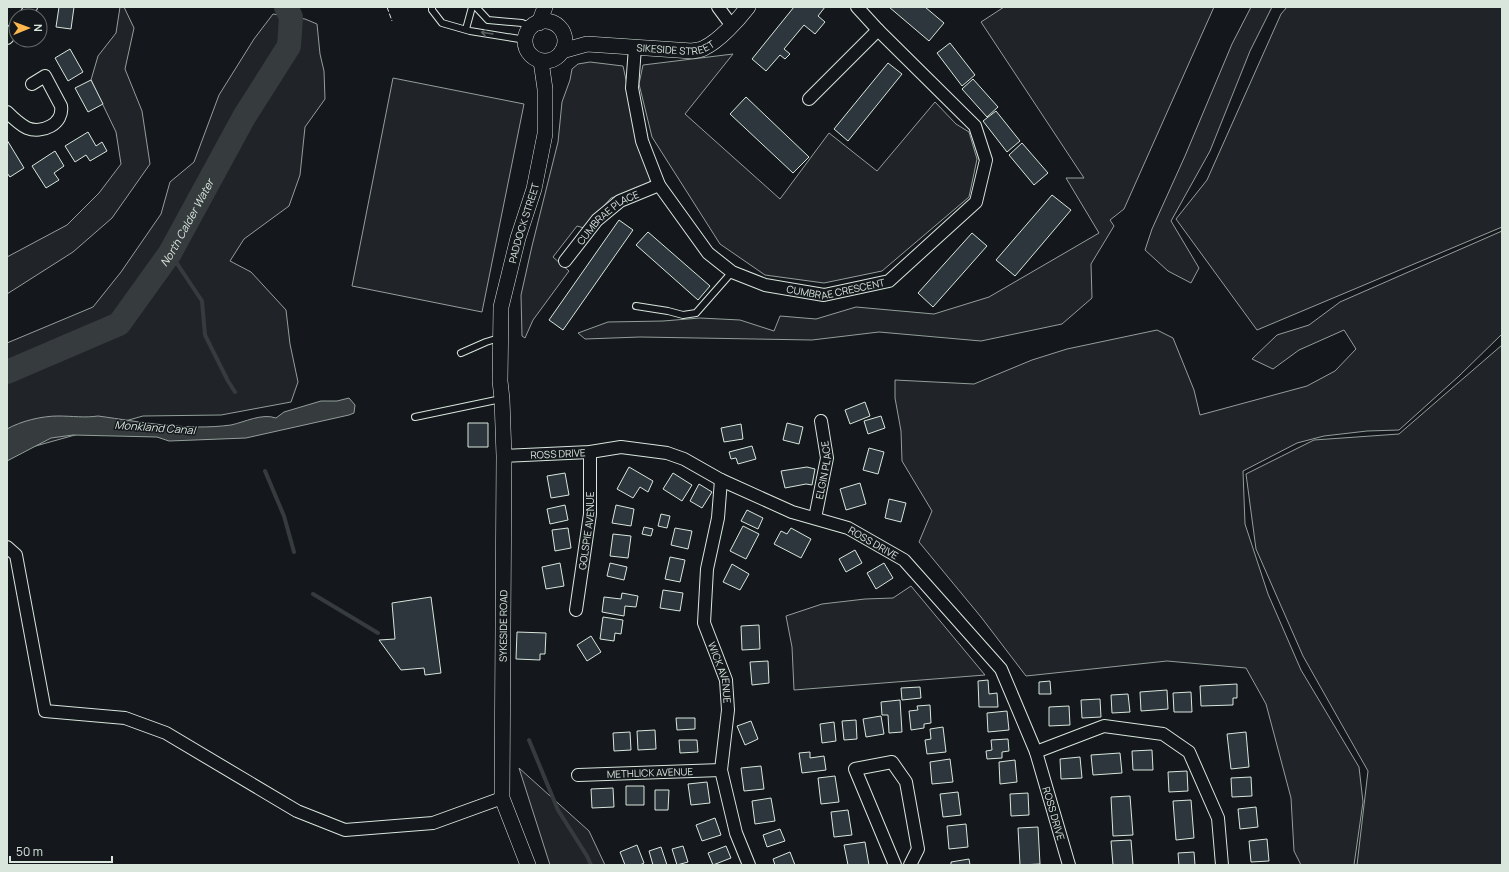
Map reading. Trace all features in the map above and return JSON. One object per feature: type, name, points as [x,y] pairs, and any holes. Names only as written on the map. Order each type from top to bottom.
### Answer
[{"type":"street","points":[[542,29],[545,7]]},
{"type":"street","points":[[550,7],[542,29],[528,51],[532,56],[552,57]]},
{"type":"street","points":[[718,7],[732,26]]},
{"type":"street","name":"SIKESIDE STREET","points":[[542,29],[587,44],[692,51],[705,48],[732,26],[748,7]]},
{"type":"street","name":"CUMBRAE CRESCENT","points":[[635,47],[632,88],[642,141],[659,185],[708,254],[732,272],[765,285],[824,295],[889,280],[976,202],[986,160],[974,126],[857,7]]},
{"type":"street","name":"PADDOCK STREET","points":[[500,382],[501,307],[518,238],[534,189],[545,134],[544,89],[552,57],[565,39],[542,29]]},
{"type":"street","points":[[809,99],[878,30]]},
{"type":"street","name":"SIKESIDE STREET","points":[[552,57],[587,44]]},
{"type":"street","points":[[7,112],[21,125],[29,129],[38,130],[46,128],[57,120],[62,111],[61,106],[45,76],[32,84]]},
{"type":"street","name":"CUMBRAE PLACE","points":[[565,261],[597,220],[620,201],[659,185]]},
{"type":"street","name":"SYKESIDE ROAD","points":[[500,382],[504,456],[502,798],[528,865]]},
{"type":"street","name":"ELGIN PLACE","points":[[815,518],[826,458],[821,421]]},
{"type":"street","name":"ROSS DRIVE","points":[[504,456],[590,452],[621,448],[667,452],[684,459],[722,480],[792,512],[848,528],[904,560],[1000,669],[1036,752],[1069,865]]},
{"type":"street","name":"GOLSPIE AVENUE","points":[[576,610],[590,514],[590,452]]},
{"type":"street","name":"WICK AVENUE","points":[[722,480],[718,518],[707,569],[704,623],[726,680],[728,710],[721,770],[736,833],[749,865]]},
{"type":"street","points":[[7,547],[16,555],[45,710],[125,718],[166,733],[297,811],[345,830],[433,822],[502,798]]},
{"type":"street","points":[[1036,752],[1104,726],[1163,734],[1189,752],[1218,818],[1222,865]]},
{"type":"street","points":[[895,865],[855,769],[892,762],[906,782],[918,849],[910,865]]},
{"type":"street","name":"METHLICK AVENUE","points":[[578,775],[721,770]]},
{"type":"lane","points":[[432,7],[432,10],[442,23],[466,30],[542,29]]},
{"type":"lane","points":[[466,30],[472,7]]},
{"type":"lane","points":[[476,7],[488,20],[522,24],[542,29]]},
{"type":"lane","points":[[636,306],[683,315],[696,314],[732,272]]},
{"type":"lane","points":[[461,353],[486,342],[500,338]]},
{"type":"lane","points":[[415,417],[502,399]]},
{"type":"shaded area","points":[[120,7],[124,7],[134,28],[125,69],[142,111],[150,164],[112,218],[73,252],[7,294],[7,257],[67,225],[99,193],[121,164],[116,132],[91,80],[98,56],[116,33]]},
{"type":"shaded area","points":[[1004,7],[1214,7],[1124,209],[1110,220],[1114,226],[1091,264],[1092,298],[1062,324],[981,341],[879,332],[812,340],[640,337],[585,339],[578,333],[608,322],[663,321],[700,318],[740,320],[774,331],[780,316],[816,319],[856,307],[934,314],[989,297],[1099,233],[1066,178],[1084,178],[981,22]]},
{"type":"shaded area","points":[[1251,7],[1272,7],[1250,51],[1210,151],[1171,221],[1199,268],[1191,283],[1168,271],[1145,250],[1152,229],[1185,156],[1232,44]]},
{"type":"shaded area","points":[[1287,7],[1502,7],[1502,227],[1257,330],[1176,219],[1207,180],[1281,14]]},
{"type":"shaded area","points":[[273,14],[305,19],[317,24],[320,54],[324,71],[325,99],[305,127],[300,175],[289,206],[244,239],[230,261],[251,272],[286,310],[290,344],[298,382],[291,402],[221,415],[143,416],[7,454],[7,343],[93,307],[121,272],[161,214],[170,182],[194,162],[219,95],[254,39]]},
{"type":"shaded area","points":[[733,54],[685,114],[780,199],[829,133],[877,171],[935,102],[956,124],[969,132],[977,159],[969,197],[882,271],[824,283],[765,275],[720,244],[652,137],[639,84],[643,65]]},
{"type":"shaded area","points":[[590,62],[623,66],[652,175],[649,184],[611,198],[584,228],[577,226],[553,257],[569,271],[533,320],[525,338],[522,336],[521,295],[558,142],[562,102],[570,80],[572,69],[578,64]]},
{"type":"shaded area","points":[[393,78],[524,104],[482,312],[352,286]]},
{"type":"shaded area","points":[[1502,231],[1502,334],[1459,376],[1399,430],[1367,431],[1324,436],[1297,443],[1243,471],[1245,524],[1268,594],[1301,670],[1359,767],[1363,802],[1354,865],[1301,865],[1294,851],[1291,798],[1266,704],[1246,668],[1167,661],[1026,676],[981,617],[919,542],[932,511],[902,461],[901,431],[895,398],[895,380],[974,384],[1032,360],[1067,349],[1157,330],[1173,338],[1194,390],[1200,415],[1307,386],[1335,371],[1356,349],[1344,330],[1299,350],[1273,369],[1252,359],[1277,335],[1309,325],[1340,302]]},
{"type":"shaded area","points":[[1502,345],[1502,865],[1357,865],[1368,771],[1303,656],[1256,549],[1246,474],[1314,440],[1399,434]]},
{"type":"shaded area","points":[[911,586],[985,675],[794,690],[792,647],[786,616],[822,604],[865,599],[893,598]]},
{"type":"shaded area","points":[[519,768],[589,831],[605,865],[550,865]]},
{"type":"water","name":"Monkland Canal","points":[[349,398],[355,405],[354,413],[349,415],[246,438],[169,441],[157,437],[73,435],[51,438],[7,461],[7,429],[25,421],[39,418],[52,416],[98,416],[164,425],[214,427],[231,425],[259,417],[276,418],[284,412],[321,401],[337,401]]},
{"type":"building","points":[[59,7],[74,7],[71,29],[56,27]]},
{"type":"building","points":[[794,7],[825,7],[818,16],[825,22],[815,34],[804,25],[784,49],[790,54],[785,59],[780,55],[766,71],[752,59]]},
{"type":"building","points":[[889,7],[925,7],[944,23],[929,41]]},
{"type":"building","points":[[950,43],[975,75],[962,86],[937,53]]},
{"type":"building","points":[[70,49],[83,72],[68,81],[55,58]]},
{"type":"building","points":[[888,63],[902,74],[848,141],[834,129]]},
{"type":"building","points":[[973,79],[998,107],[987,117],[962,89]]},
{"type":"building","points":[[91,80],[103,104],[88,112],[75,88]]},
{"type":"building","points":[[746,97],[809,157],[793,173],[730,114]]},
{"type":"building","points":[[996,111],[1020,141],[1007,152],[983,121]]},
{"type":"building","points":[[88,132],[96,146],[102,142],[107,151],[90,161],[86,155],[75,162],[65,146]]},
{"type":"building","points":[[7,140],[24,168],[10,177],[7,173]]},
{"type":"building","points":[[1022,143],[1048,173],[1034,185],[1009,155]]},
{"type":"building","points":[[55,151],[64,166],[54,173],[59,180],[46,188],[32,166]]},
{"type":"building","points":[[1052,195],[1071,210],[1015,276],[996,260]]},
{"type":"building","points":[[619,220],[633,230],[563,330],[549,320]]},
{"type":"building","points":[[648,232],[710,286],[698,300],[636,245]]},
{"type":"building","points":[[972,233],[987,246],[933,307],[918,293]]},
{"type":"building","points":[[865,402],[870,416],[850,424],[845,410]]},
{"type":"building","points":[[881,416],[885,428],[868,434],[864,421]]},
{"type":"building","points":[[468,423],[488,423],[488,447],[468,447]]},
{"type":"building","points":[[787,423],[803,427],[799,444],[783,440]]},
{"type":"building","points":[[741,424],[743,439],[724,442],[721,428]]},
{"type":"building","points":[[752,446],[756,459],[738,464],[736,458],[731,459],[729,452]]},
{"type":"building","points":[[869,448],[884,452],[878,474],[863,470]]},
{"type":"building","points":[[629,467],[653,481],[648,492],[640,487],[633,498],[617,489]]},
{"type":"building","points":[[807,467],[815,469],[812,485],[806,484],[785,488],[781,471]]},
{"type":"building","points":[[565,473],[569,495],[551,498],[547,476]]},
{"type":"building","points":[[673,473],[692,485],[682,501],[663,489]]},
{"type":"building","points":[[860,483],[866,504],[846,510],[840,489]]},
{"type":"building","points":[[699,484],[712,492],[702,508],[690,501]]},
{"type":"building","points":[[889,499],[906,503],[901,522],[885,518]]},
{"type":"building","points":[[565,505],[568,520],[550,524],[547,509]]},
{"type":"building","points":[[616,505],[634,509],[631,526],[612,523]]},
{"type":"building","points":[[747,510],[763,518],[758,529],[741,521]]},
{"type":"building","points":[[661,514],[670,516],[667,528],[658,526]]},
{"type":"building","points":[[743,526],[759,534],[746,559],[730,551]]},
{"type":"building","points":[[644,527],[653,529],[651,536],[642,534]]},
{"type":"building","points":[[568,528],[571,548],[555,551],[552,530]]},
{"type":"building","points":[[675,528],[692,531],[688,549],[671,545]]},
{"type":"building","points":[[791,528],[811,539],[801,558],[774,544],[781,531],[787,534]]},
{"type":"building","points":[[613,534],[631,536],[628,558],[610,556]]},
{"type":"building","points":[[855,550],[862,563],[846,572],[839,559]]},
{"type":"building","points":[[670,557],[685,560],[680,582],[665,579]]},
{"type":"building","points":[[560,563],[564,586],[546,589],[542,567]]},
{"type":"building","points":[[610,563],[627,567],[624,580],[607,576]]},
{"type":"building","points":[[884,563],[893,578],[876,589],[867,573]]},
{"type":"building","points":[[732,564],[749,574],[740,590],[723,582]]},
{"type":"building","points":[[663,590],[683,593],[680,611],[660,608]]},
{"type":"building","points":[[622,593],[638,596],[636,607],[625,606],[624,616],[602,612],[604,597],[621,599]]},
{"type":"building","points":[[431,597],[441,673],[425,675],[424,668],[401,670],[379,640],[395,639],[392,603]]},
{"type":"building","points":[[603,617],[623,620],[621,634],[615,633],[614,641],[600,639]]},
{"type":"building","points":[[759,625],[760,649],[742,650],[741,626]]},
{"type":"building","points":[[517,632],[546,633],[545,654],[540,654],[540,660],[516,659]]},
{"type":"building","points":[[591,636],[601,652],[587,661],[577,645]]},
{"type":"building","points":[[768,661],[769,683],[752,685],[750,662]]},
{"type":"building","points":[[988,680],[989,694],[997,693],[998,707],[979,707],[978,681]]},
{"type":"building","points":[[1050,681],[1051,694],[1039,694],[1039,682]]},
{"type":"building","points":[[1237,684],[1237,698],[1233,698],[1233,705],[1201,706],[1200,686]]},
{"type":"building","points":[[920,687],[921,698],[902,700],[901,688]]},
{"type":"building","points":[[1167,690],[1168,709],[1141,711],[1140,692]]},
{"type":"building","points":[[1191,692],[1192,712],[1174,712],[1173,693]]},
{"type":"building","points":[[1128,694],[1130,712],[1112,713],[1111,695]]},
{"type":"building","points":[[1100,699],[1101,717],[1082,718],[1081,700]]},
{"type":"building","points":[[900,700],[902,732],[889,733],[888,715],[882,715],[881,702]]},
{"type":"building","points":[[930,705],[931,723],[924,724],[924,728],[911,730],[909,711],[918,710],[917,706]]},
{"type":"building","points":[[1069,706],[1070,725],[1049,726],[1049,707]]},
{"type":"building","points":[[1007,711],[1009,730],[988,732],[987,713]]},
{"type":"building","points":[[881,716],[884,734],[866,737],[863,719]]},
{"type":"building","points":[[676,718],[695,718],[695,729],[677,730]]},
{"type":"building","points":[[856,720],[857,739],[844,740],[842,721]]},
{"type":"building","points":[[751,721],[758,739],[745,745],[737,726]]},
{"type":"building","points":[[834,722],[836,741],[822,743],[820,724]]},
{"type":"building","points":[[943,727],[946,752],[927,754],[925,740],[931,739],[930,729]]},
{"type":"building","points":[[655,730],[656,749],[638,750],[637,731]]},
{"type":"building","points":[[630,732],[631,750],[614,751],[613,733]]},
{"type":"building","points":[[1246,732],[1249,767],[1231,769],[1227,734]]},
{"type":"building","points":[[1008,739],[1009,751],[1002,752],[1002,758],[987,759],[986,751],[992,750],[991,740]]},
{"type":"building","points":[[679,740],[697,740],[698,752],[680,753]]},
{"type":"building","points":[[1152,750],[1153,770],[1133,770],[1132,751]]},
{"type":"building","points":[[810,752],[810,758],[824,756],[826,770],[802,773],[799,753]]},
{"type":"building","points":[[1120,753],[1122,773],[1093,775],[1091,755]]},
{"type":"building","points":[[1080,757],[1082,778],[1061,779],[1060,759]]},
{"type":"building","points":[[950,759],[953,782],[932,784],[930,762]]},
{"type":"building","points":[[1015,760],[1017,782],[1000,784],[999,762]]},
{"type":"building","points":[[761,766],[764,789],[744,791],[741,768]]},
{"type":"building","points":[[1187,771],[1188,791],[1169,792],[1168,772]]},
{"type":"building","points":[[835,776],[839,802],[821,804],[818,778]]},
{"type":"building","points":[[1251,777],[1252,796],[1232,797],[1231,778]]},
{"type":"building","points":[[707,782],[710,803],[691,805],[688,784]]},
{"type":"building","points":[[626,786],[644,786],[644,805],[626,805]]},
{"type":"building","points":[[613,788],[614,807],[592,808],[591,789]]},
{"type":"building","points":[[655,790],[669,790],[668,810],[655,810]]},
{"type":"building","points":[[958,792],[961,815],[943,817],[940,794]]},
{"type":"building","points":[[1028,793],[1029,815],[1011,816],[1010,794]]},
{"type":"building","points":[[1130,796],[1133,835],[1113,836],[1111,797]]},
{"type":"building","points":[[771,798],[775,821],[755,824],[752,801]]},
{"type":"building","points":[[1191,800],[1194,838],[1176,840],[1173,801]]},
{"type":"building","points":[[1256,807],[1258,827],[1240,829],[1238,809]]},
{"type":"building","points":[[848,810],[852,835],[834,837],[831,812]]},
{"type":"building","points":[[715,818],[721,835],[702,841],[696,825]]},
{"type":"building","points":[[966,824],[968,847],[949,849],[947,826]]},
{"type":"building","points":[[1038,827],[1040,864],[1020,865],[1018,828]]},
{"type":"building","points":[[780,829],[785,841],[767,847],[763,835]]},
{"type":"building","points":[[1267,839],[1269,861],[1251,862],[1249,841]]},
{"type":"building","points":[[1131,840],[1133,865],[1113,865],[1111,841]]},
{"type":"building","points":[[865,842],[869,865],[848,865],[844,845]]},
{"type":"building","points":[[637,845],[644,863],[640,865],[625,865],[620,852]]},
{"type":"building","points":[[683,846],[688,862],[677,865],[672,849]]},
{"type":"building","points":[[726,846],[731,858],[713,865],[708,853]]},
{"type":"building","points":[[661,847],[667,865],[653,865],[649,851]]},
{"type":"building","points":[[790,852],[795,865],[775,865],[773,859]]},
{"type":"building","points":[[1194,852],[1195,865],[1179,865],[1178,853]]},
{"type":"building","points":[[969,859],[970,865],[951,865],[951,862]]},
{"type":"waterway","name":"North Calder Water","points":[[7,372],[119,324],[170,253],[244,117],[289,46],[291,17],[286,7]]},
{"type":"waterway","points":[[170,253],[202,301],[205,335],[235,392]]},
{"type":"waterway","points":[[265,471],[284,516],[294,552]]},
{"type":"waterway","points":[[313,594],[378,633]]},
{"type":"waterway","points":[[529,740],[558,810],[587,856],[591,865]]},
{"type":"fence","points":[[387,7],[392,21]]}]
